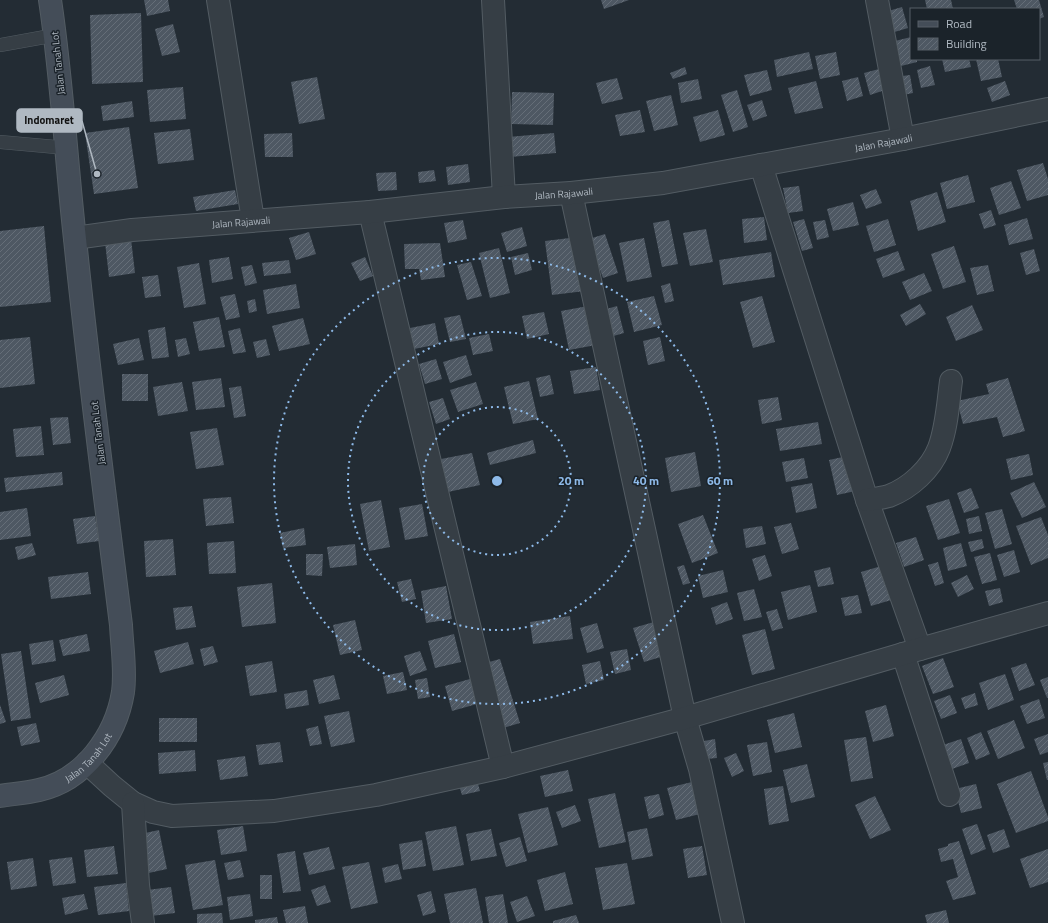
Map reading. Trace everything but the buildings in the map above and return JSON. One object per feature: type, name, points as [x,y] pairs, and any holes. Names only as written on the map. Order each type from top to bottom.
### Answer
[{"type":"main road","name":"Jalan Tanah Lot","points":[[0,796],[49,787],[74,774],[87,763],[100,748],[115,719],[123,693],[124,678],[121,625],[75,238],[56,35],[50,0]]},
{"type":"street","points":[[218,0],[253,220]]},
{"type":"street","points":[[493,0],[504,197]]},
{"type":"street","points":[[877,0],[903,139]]},
{"type":"street","name":"Jalan Rajawali","points":[[75,238],[132,230],[370,212],[504,197],[571,193],[662,183],[903,139],[1048,109]]},
{"type":"street","points":[[761,165],[867,500],[912,651],[949,795]]},
{"type":"street","points":[[571,193],[685,718],[700,769],[733,923]]},
{"type":"street","points":[[370,212],[503,767]]},
{"type":"street","points":[[867,500],[888,496],[911,484],[928,466],[939,449],[944,429],[951,381]]},
{"type":"street","points":[[87,763],[133,803],[153,812],[172,816],[274,811],[376,795],[503,767],[685,718],[912,651],[1048,614]]},
{"type":"street","points":[[133,803],[138,885],[144,923]]},
{"type":"lane","points":[[0,45],[56,35]]},
{"type":"lane","points":[[0,142],[67,148]]},
{"type":"place","name":"Indomaret","points":[[97,174]]}]
